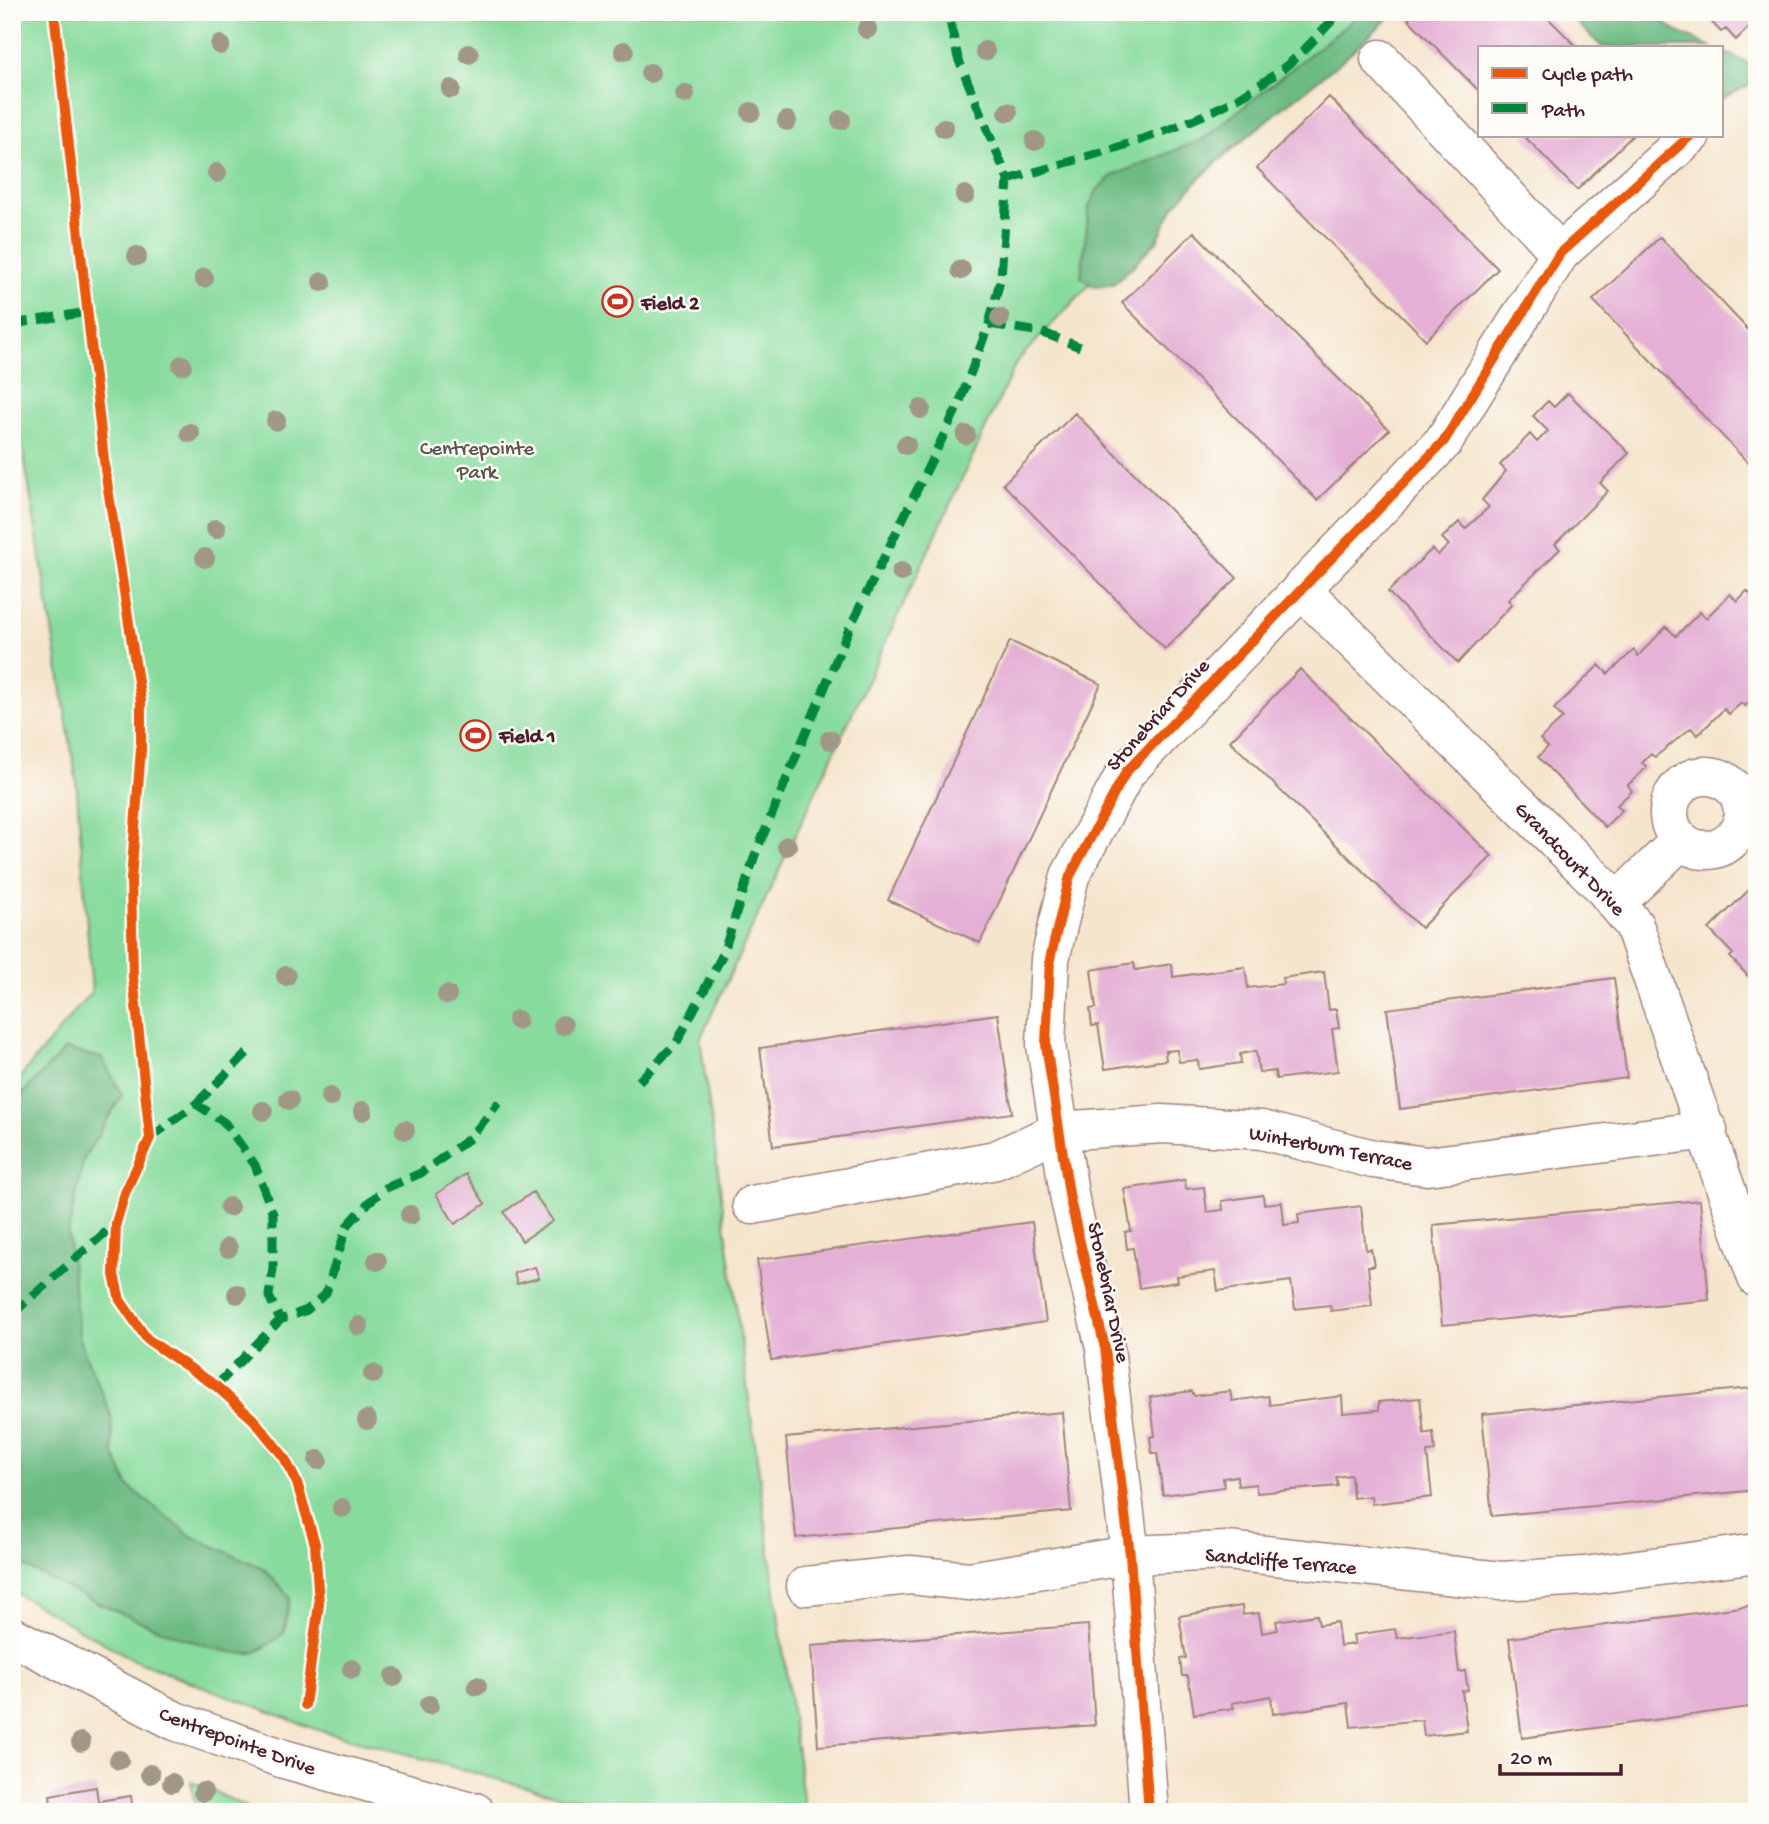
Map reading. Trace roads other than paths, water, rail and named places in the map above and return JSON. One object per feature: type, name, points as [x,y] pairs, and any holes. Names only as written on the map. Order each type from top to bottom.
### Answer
[{"type":"street","points":[[1380,59],[1560,254]]},
{"type":"street","name":"Stonebriar Drive","points":[[1149,1812],[1130,1555],[1105,1348],[1070,1200],[1046,1045],[1050,959],[1070,876],[1126,772],[1444,441],[1560,254],[1690,136]]},
{"type":"street","name":"Grandcourt Drive","points":[[1301,589],[1616,902],[1634,925],[1708,1130],[1757,1278]]},
{"type":"street","points":[[1704,775],[1728,783],[1747,784],[1742,827],[1726,846],[1702,851],[1680,841],[1669,818],[1669,806],[1682,785],[1704,775]]},
{"type":"street","points":[[1616,902],[1680,841]]},
{"type":"street","name":"Winterburn Terrace","points":[[752,1205],[996,1160],[1059,1130],[1162,1124],[1262,1130],[1373,1159],[1427,1166],[1708,1130]]},
{"type":"street","name":"Sandcliffe Terrace","points":[[806,1586],[911,1575],[969,1581],[1130,1555],[1228,1551],[1501,1581],[1585,1576],[1757,1553]]},
{"type":"street","name":"Centrepointe Drive","points":[[12,1636],[175,1721],[284,1759],[475,1812]]},
{"type":"place","name":"Field 2","points":[[618,302]]},
{"type":"place","name":"Field 1","points":[[476,735]]},
{"type":"park label","name":"Centrepointe Park","points":[[477,459]]}]
